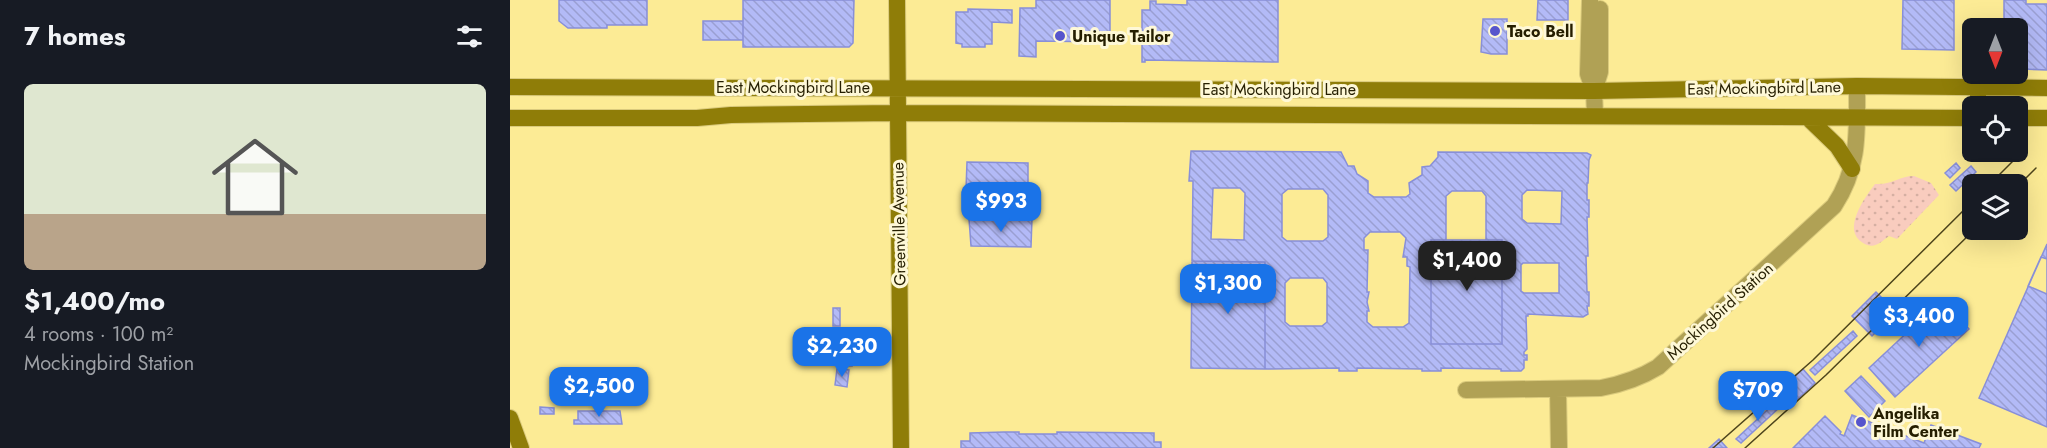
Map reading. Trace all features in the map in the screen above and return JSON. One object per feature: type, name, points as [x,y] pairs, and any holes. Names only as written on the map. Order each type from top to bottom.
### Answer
[{"type":"main road","name":"Greenville Avenue","points":[[897,0],[896,113],[901,448]]},
{"type":"main road","name":"East Mockingbird Lane","points":[[510,87],[1594,91],[1746,90],[1857,86],[2047,88]]},
{"type":"main road","points":[[1978,87],[1978,96]]},
{"type":"main road","points":[[1214,88],[1215,115]]},
{"type":"main road","points":[[1385,89],[1386,115]]},
{"type":"main road","points":[[1746,90],[1746,117]]},
{"type":"main road","name":"East Mockingbird Lane","points":[[510,118],[697,118],[731,115],[896,113],[1962,118]]},
{"type":"main road","points":[[1808,118],[1837,146],[1852,169]]},
{"type":"main road","points":[[2028,118],[2047,118]]},
{"type":"main road","points":[[510,418],[521,448]]},
{"type":"street","points":[[1590,0],[1588,74],[1594,91],[1595,115]]},
{"type":"street","points":[[1594,91],[1600,72],[1600,0]]},
{"type":"street","name":"Mockingbird Station","points":[[1466,390],[1601,388],[1623,384],[1659,367],[1834,206],[1845,189],[1852,169],[1857,118],[1857,86]]},
{"type":"street","points":[[1558,390],[1559,448]]},
{"type":"shaded area","points":[[1914,176],[1931,183],[1939,195],[1897,239],[1889,236],[1871,246],[1863,243],[1854,230],[1854,222],[1861,205],[1875,184]]},
{"type":"building","points":[[559,0],[647,0],[647,25],[568,28],[559,21]]},
{"type":"building","points":[[743,0],[854,0],[853,43],[849,47],[743,47]]},
{"type":"building","points":[[1036,0],[1110,0],[1110,42],[1036,41],[1036,57],[1019,56],[1020,8],[1036,8]]},
{"type":"building","points":[[1187,0],[1278,0],[1278,62],[1145,60],[1142,62],[1142,10],[1150,10],[1150,1],[1156,1],[1156,4],[1187,5]]},
{"type":"building","points":[[1538,0],[1568,0],[1568,20],[1537,20]]},
{"type":"building","points":[[1903,0],[1954,0],[1954,50],[1902,49]]},
{"type":"building","points":[[2004,0],[2026,0],[2026,4],[2047,4],[2047,70],[2028,69],[2028,18],[2004,18]]},
{"type":"building","points":[[968,9],[1012,10],[1012,23],[992,22],[992,44],[985,44],[985,47],[962,47],[962,44],[956,43],[956,12],[968,12]]},
{"type":"building","name":"Taco Bell","points":[[1483,19],[1507,19],[1507,54],[1481,52]]},
{"type":"building","points":[[703,21],[743,21],[743,40],[703,40]]},
{"type":"building","points":[[1191,151],[1341,152],[1348,166],[1354,166],[1357,174],[1368,181],[1368,193],[1374,197],[1406,197],[1410,194],[1409,183],[1422,175],[1422,167],[1430,166],[1438,157],[1438,152],[1587,153],[1591,155],[1587,183],[1587,200],[1589,200],[1588,256],[1586,256],[1588,314],[1583,317],[1528,314],[1526,316],[1527,349],[1524,352],[1527,360],[1524,360],[1524,368],[1521,371],[1441,368],[1441,371],[1357,368],[1357,371],[1339,371],[1339,368],[1265,369],[1265,262],[1192,261],[1193,181],[1189,181]],"holes":[[[1213,188],[1240,188],[1245,193],[1244,240],[1211,239]],[[1288,189],[1323,189],[1328,195],[1328,237],[1323,241],[1287,241],[1282,237],[1282,194]],[[1527,190],[1562,191],[1561,224],[1527,223],[1522,219],[1522,195]],[[1452,191],[1482,191],[1486,196],[1486,240],[1502,240],[1502,344],[1431,344],[1431,240],[1446,240],[1446,196]],[[1370,232],[1400,232],[1406,238],[1403,257],[1407,257],[1407,266],[1410,267],[1409,323],[1403,327],[1373,327],[1367,322],[1367,311],[1369,311],[1367,302],[1369,292],[1367,292],[1368,250],[1364,250],[1364,238]],[[1523,263],[1559,263],[1559,293],[1524,293],[1521,291],[1521,265]],[[1290,278],[1323,278],[1327,283],[1327,322],[1322,326],[1290,326],[1285,322],[1285,283]]]},
{"type":"building","points":[[967,162],[1028,163],[1028,190],[966,189]]},
{"type":"building","points":[[1956,163],[1960,168],[1950,178],[1945,173]]},
{"type":"building","points":[[1971,166],[1976,172],[1974,174],[1962,174]]},
{"type":"building","points":[[1962,174],[1962,185],[1956,191],[1950,185]]},
{"type":"building","points":[[969,219],[1032,219],[1031,247],[971,246]]},
{"type":"building","points":[[1431,240],[1502,240],[1502,344],[1431,344]]},
{"type":"building","points":[[2047,244],[2047,427],[1979,398]]},
{"type":"building","points":[[2041,257],[2047,259],[2047,294],[2028,286]]},
{"type":"building","points":[[1192,261],[1265,262],[1265,369],[1191,368]]},
{"type":"building","points":[[1876,292],[1896,312],[1872,336],[1852,316]]},
{"type":"building","points":[[1942,300],[1969,329],[1895,397],[1869,368]]},
{"type":"building","points":[[833,308],[840,308],[840,326],[833,326]]},
{"type":"building","points":[[840,329],[852,329],[852,340],[868,344],[868,348],[857,348],[857,358],[852,358],[852,366],[834,365],[834,360],[839,360]]},
{"type":"building","points":[[1853,331],[1857,336],[1815,375],[1810,370]]},
{"type":"building","points":[[837,369],[849,370],[847,387],[835,385]]},
{"type":"building","points":[[1803,369],[1815,383],[1788,408],[1776,394]]},
{"type":"building","points":[[1861,376],[1885,401],[1869,417],[1845,391]]},
{"type":"building","points":[[1776,402],[1781,406],[1741,443],[1736,439]]},
{"type":"building","points":[[540,407],[554,408],[554,414],[540,414]]},
{"type":"building","points":[[578,411],[620,411],[622,424],[574,424],[574,420],[578,420]]},
{"type":"building","points":[[1852,415],[1924,443],[1931,425],[1981,444],[1979,448],[1793,448],[1825,416],[1844,436]]},
{"type":"building","points":[[1019,432],[1019,434],[1154,433],[1154,442],[1161,442],[1161,448],[961,448],[961,441],[970,441],[970,433]]},
{"type":"building","points":[[1719,439],[1727,448],[1709,448]]},
{"type":"tram line","points":[[2000,174],[2012,162]]},
{"type":"tram line","points":[[2028,176],[2036,168]]},
{"type":"tram line","points":[[1713,448],[1813,360],[1962,212]]},
{"type":"tram line","points":[[1745,448],[1826,375],[1964,240]]},
{"type":"place","name":"Taco Bell","points":[[1495,31]]},
{"type":"place","name":"Unique Tailor","points":[[1060,36]]},
{"type":"place","name":"Angelika Film Center","points":[[1861,422]]}]
